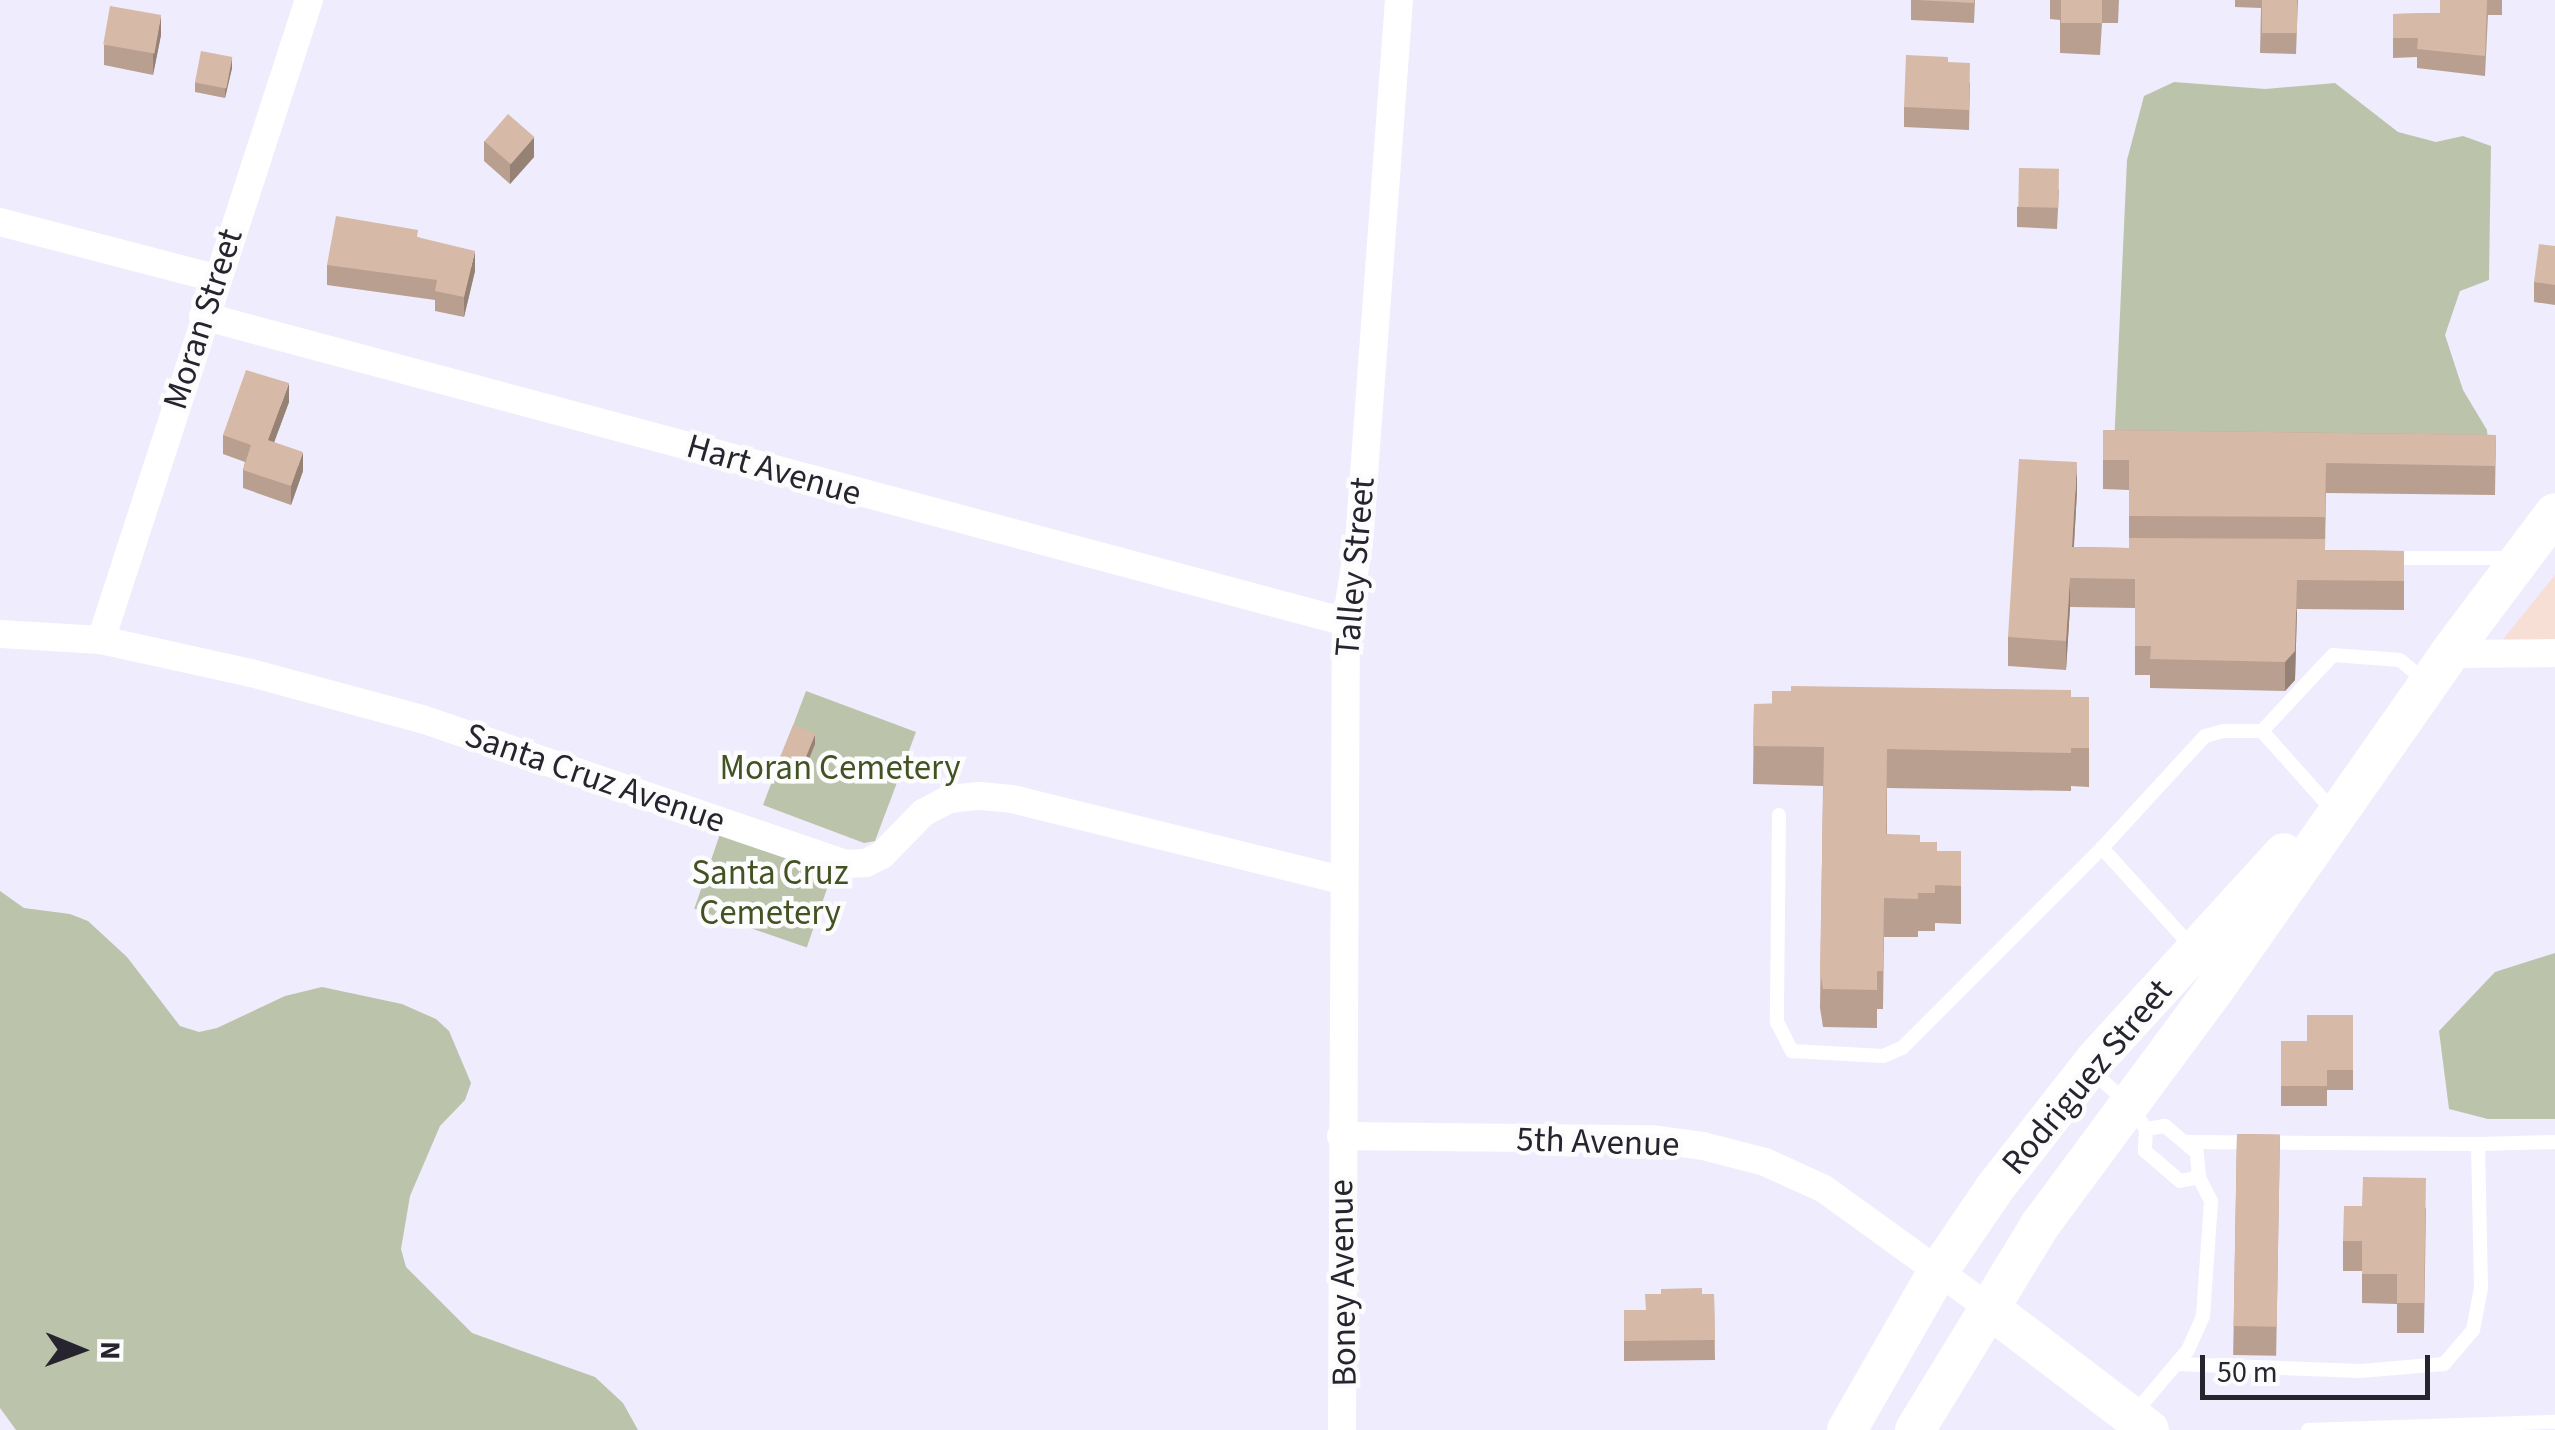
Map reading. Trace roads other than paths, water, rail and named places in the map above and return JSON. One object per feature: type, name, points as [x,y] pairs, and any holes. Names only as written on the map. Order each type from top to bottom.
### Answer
[{"type":"main road","name":"Rodriguez Street","points":[[1847,1430],[1937,1273],[1994,1189],[2088,1068],[2209,963],[2373,760],[2555,513]]},
{"type":"main road","name":"Rodriguez Street","points":[[1914,1430],[2040,1225],[2138,1117],[2209,963]]},
{"type":"main road","points":[[1989,1308],[2140,1423]]},
{"type":"street","name":"Moran Street","points":[[100,640],[202,316],[309,0]]},
{"type":"street","name":"Talley Street","points":[[1341,1136],[1346,622],[1359,542],[1400,0]]},
{"type":"street","points":[[0,222],[216,278]]},
{"type":"street","name":"Hart Avenue","points":[[202,316],[1346,622]]},
{"type":"street","name":"Santa Cruz Avenue","points":[[0,634],[100,640],[251,673],[422,719],[845,864],[866,864],[882,855],[923,814],[949,799],[979,796],[1012,799],[1342,880]]},
{"type":"street","points":[[2438,668],[2555,652]]},
{"type":"street","name":"5th Avenue","points":[[1341,1136],[1650,1139],[1703,1146],[1765,1162],[1824,1189],[1989,1308]]},
{"type":"street","name":"Boney Avenue","points":[[1341,1136],[1342,1430]]},
{"type":"lane","points":[[2365,558],[2521,558]]},
{"type":"lane","points":[[1780,815],[1778,1022],[1792,1051],[1883,1056],[1902,1048],[2102,848],[2205,736],[2224,731],[2262,731],[2333,655],[2400,660],[2438,668]]},
{"type":"lane","points":[[2262,731],[2332,810]]},
{"type":"lane","points":[[2102,848],[2209,963]]},
{"type":"lane","points":[[2088,1068],[2138,1117],[2165,1126],[2197,1153],[2199,1177],[2211,1201],[2203,1316],[2188,1350],[2140,1423]]},
{"type":"lane","points":[[2138,1117],[2145,1151],[2180,1182],[2199,1177]]},
{"type":"lane","points":[[2184,1142],[2555,1142]]},
{"type":"lane","points":[[2176,1364],[2360,1370],[2444,1364],[2474,1330],[2481,1288],[2478,1144]]},
{"type":"lane","points":[[2308,1430],[2555,1422]]},
{"type":"park label","name":"Moran Cemetery","points":[[840,768]]},
{"type":"park label","name":"Santa Cruz Cemetery","points":[[770,893]]}]
